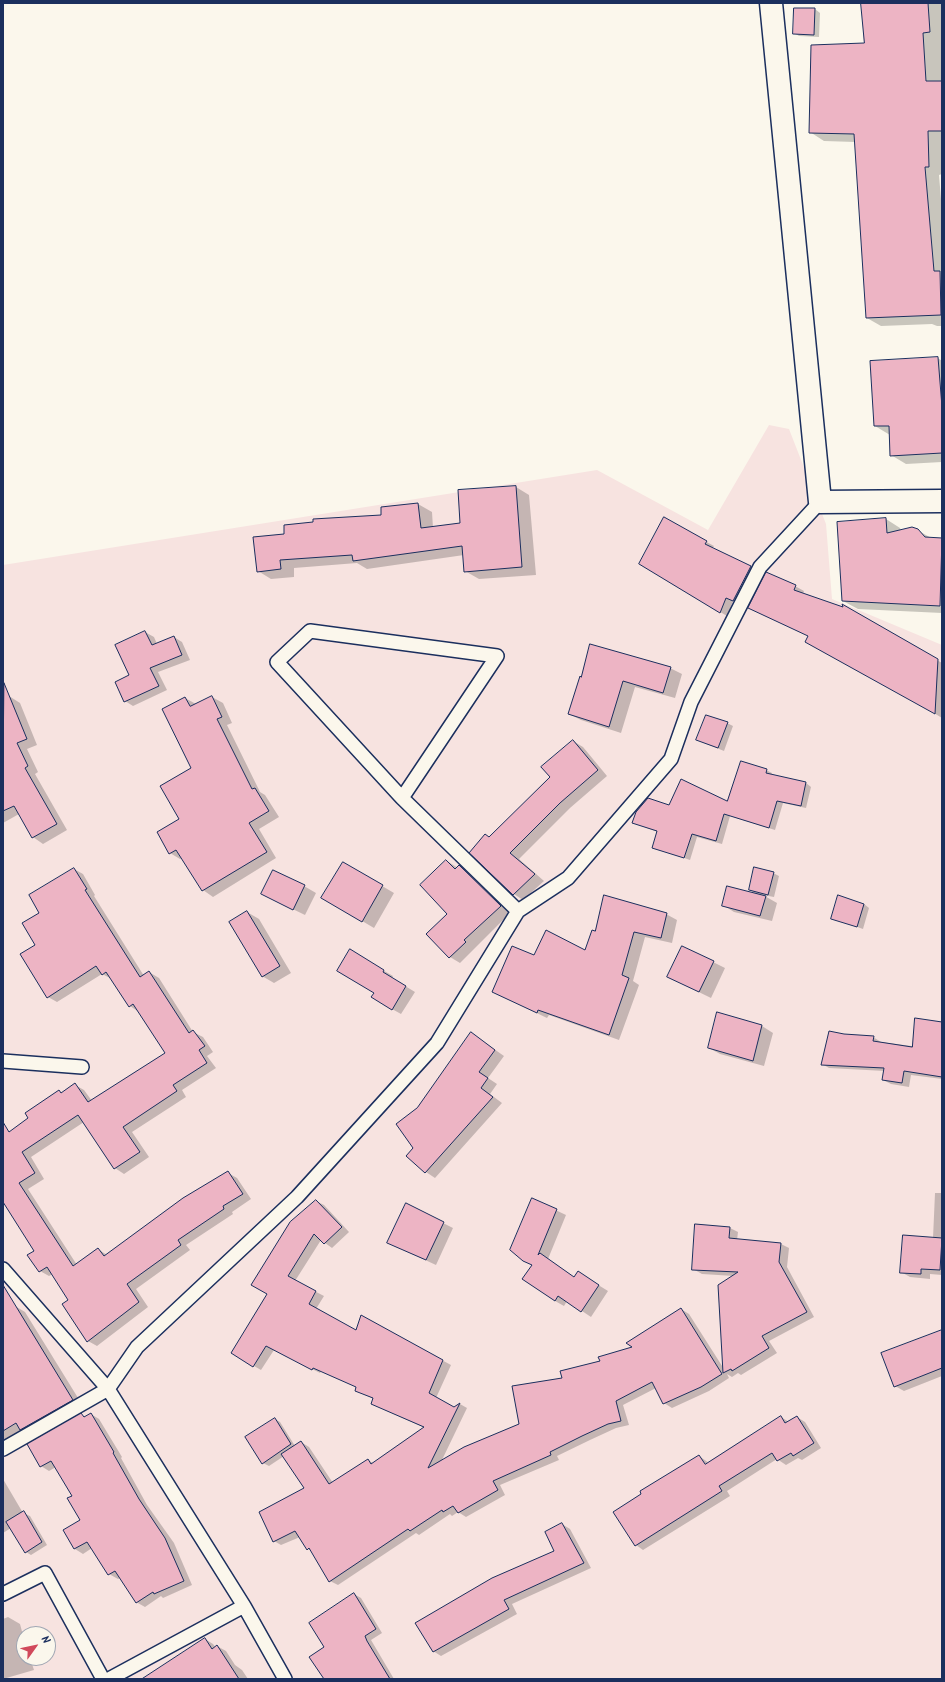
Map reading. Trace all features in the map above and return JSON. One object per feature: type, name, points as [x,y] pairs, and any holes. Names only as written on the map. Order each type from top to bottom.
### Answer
[{"type":"street","points":[[771,3],[820,502],[942,501]]},
{"type":"lane","points":[[3,1449],[108,1389],[137,1347],[297,1197],[437,1043],[518,911],[568,878],[671,759],[691,702],[760,567],[820,502]]},
{"type":"lane","points":[[402,798],[497,656],[310,631],[277,662],[402,798],[518,911]]},
{"type":"lane","points":[[3,1061],[82,1067]]},
{"type":"lane","points":[[3,1269],[108,1389],[244,1606],[285,1679]]},
{"type":"lane","points":[[3,1594],[45,1573],[102,1679]]},
{"type":"lane","points":[[109,1679],[244,1606]]},
{"type":"shaded area","points":[[769,425],[789,429],[826,524],[832,599],[942,645],[942,1679],[3,1679],[3,565],[597,470],[708,530]]},
{"type":"building","points":[[861,3],[928,3],[930,32],[923,33],[926,81],[942,81],[942,131],[928,131],[929,167],[925,167],[934,271],[940,271],[941,315],[866,318],[854,134],[809,133],[811,45],[864,43]]},
{"type":"building","points":[[794,8],[815,8],[814,35],[793,34]]},
{"type":"building","points":[[938,357],[942,407],[942,453],[890,456],[889,426],[874,426],[870,361]]},
{"type":"building","points":[[516,486],[522,567],[464,572],[462,546],[353,561],[352,555],[280,560],[281,569],[257,572],[253,537],[284,534],[284,525],[313,522],[313,519],[381,515],[381,507],[418,503],[421,528],[460,523],[458,490]]},
{"type":"building","points":[[664,517],[707,541],[705,544],[751,566],[733,601],[726,598],[720,613],[639,564]]},
{"type":"building","points":[[886,518],[887,533],[912,527],[918,529],[925,537],[942,538],[940,606],[842,601],[837,522]]},
{"type":"building","points":[[766,572],[796,585],[794,590],[843,607],[842,604],[938,659],[935,714],[805,642],[808,636],[748,608]]},
{"type":"building","points":[[145,631],[152,645],[174,636],[182,655],[150,668],[159,686],[124,702],[115,682],[129,675],[115,645]]},
{"type":"building","points":[[590,644],[671,667],[663,693],[623,681],[609,727],[568,714],[580,676],[581,677]]},
{"type":"building","points":[[4,683],[27,739],[17,743],[28,766],[25,768],[57,824],[32,838],[14,806],[3,811]]},
{"type":"building","points":[[212,696],[222,717],[217,719],[252,789],[255,788],[269,811],[249,823],[267,852],[202,891],[176,850],[169,854],[157,832],[179,819],[160,786],[191,768],[162,709],[185,697],[190,706]]},
{"type":"building","points":[[706,715],[728,722],[718,748],[696,740]]},
{"type":"building","points":[[573,740],[598,770],[560,803],[510,853],[535,874],[513,895],[469,853],[485,834],[489,837],[550,777],[541,767]]},
{"type":"building","points":[[741,761],[767,769],[766,773],[806,782],[801,806],[777,801],[769,828],[724,814],[716,841],[692,834],[684,858],[652,848],[657,831],[632,823],[636,812],[648,798],[669,805],[681,779],[727,801]]},
{"type":"building","points":[[446,860],[455,869],[459,865],[501,906],[464,940],[466,942],[449,958],[426,934],[447,914],[420,885]]},
{"type":"building","points":[[343,862],[383,885],[362,922],[321,898]]},
{"type":"building","points":[[754,867],[774,872],[768,895],[749,890]]},
{"type":"building","points":[[74,868],[87,889],[85,890],[140,977],[149,971],[189,1033],[193,1030],[205,1046],[199,1050],[207,1063],[173,1085],[177,1091],[123,1127],[140,1152],[114,1169],[78,1115],[22,1152],[35,1173],[19,1183],[73,1266],[98,1248],[104,1256],[183,1198],[228,1171],[243,1194],[223,1206],[224,1209],[178,1240],[181,1245],[127,1284],[139,1302],[87,1342],[62,1304],[68,1300],[47,1267],[39,1272],[27,1255],[34,1251],[3,1202],[3,1122],[9,1132],[28,1118],[25,1113],[59,1090],[61,1093],[75,1083],[88,1102],[165,1053],[133,1004],[129,1007],[106,972],[102,975],[96,966],[47,998],[20,954],[35,945],[22,923],[39,913],[29,895]]},
{"type":"building","points":[[273,870],[305,885],[293,910],[261,894]]},
{"type":"building","points":[[727,886],[766,896],[760,916],[722,906]]},
{"type":"building","points":[[604,895],[667,913],[661,938],[634,932],[622,975],[629,978],[609,1035],[538,1010],[537,1013],[492,992],[512,946],[534,955],[546,930],[585,950],[592,930],[595,931]]},
{"type":"building","points":[[838,895],[864,904],[857,927],[831,919]]},
{"type":"building","points":[[247,911],[280,966],[262,977],[229,922]]},
{"type":"building","points":[[682,946],[714,961],[699,992],[667,977]]},
{"type":"building","points":[[350,949],[384,970],[383,972],[406,986],[392,1010],[371,997],[374,993],[337,971]]},
{"type":"building","points":[[717,1012],[762,1025],[753,1061],[708,1048]]},
{"type":"building","points":[[915,1018],[942,1022],[942,1077],[904,1071],[902,1083],[882,1080],[884,1068],[821,1065],[829,1031],[844,1034],[874,1036],[873,1041],[912,1047]]},
{"type":"building","points":[[471,1032],[495,1050],[479,1072],[488,1078],[481,1088],[493,1097],[425,1173],[406,1156],[413,1148],[396,1124],[417,1108]]},
{"type":"building","points":[[532,1198],[557,1209],[538,1255],[540,1253],[574,1277],[578,1271],[599,1285],[581,1312],[558,1296],[555,1301],[522,1279],[532,1265],[523,1261],[510,1250]]},
{"type":"building","points":[[316,1200],[342,1227],[324,1244],[314,1234],[288,1276],[316,1291],[309,1304],[356,1330],[361,1315],[443,1360],[429,1393],[454,1407],[460,1403],[428,1468],[464,1447],[519,1424],[512,1386],[562,1378],[560,1371],[600,1361],[598,1357],[632,1347],[626,1343],[681,1308],[722,1374],[701,1387],[663,1404],[652,1382],[616,1401],[621,1421],[608,1424],[582,1436],[550,1452],[551,1455],[493,1481],[498,1490],[458,1513],[453,1506],[443,1512],[442,1510],[410,1531],[408,1529],[329,1582],[309,1548],[307,1550],[295,1531],[273,1542],[259,1512],[304,1488],[281,1454],[301,1441],[329,1484],[368,1459],[371,1464],[424,1427],[371,1404],[373,1398],[355,1391],[356,1387],[313,1368],[312,1370],[266,1346],[253,1367],[231,1353],[267,1294],[251,1285],[290,1222]]},
{"type":"building","points":[[406,1203],[444,1222],[426,1260],[387,1243]]},
{"type":"building","points":[[695,1224],[730,1227],[729,1238],[781,1243],[779,1262],[807,1312],[762,1336],[769,1348],[732,1371],[731,1369],[723,1373],[718,1285],[738,1272],[692,1270]]},
{"type":"building","points":[[903,1235],[942,1238],[940,1270],[921,1269],[921,1274],[900,1273]]},
{"type":"building","points":[[3,1285],[73,1400],[20,1430],[16,1423],[3,1431]]},
{"type":"building","points":[[942,1330],[942,1368],[894,1387],[881,1353]]},
{"type":"building","points":[[81,1413],[84,1417],[91,1413],[139,1499],[165,1538],[184,1581],[154,1594],[153,1592],[136,1603],[115,1571],[108,1575],[87,1542],[74,1549],[63,1530],[80,1520],[67,1498],[72,1496],[51,1461],[40,1467],[27,1444]]},
{"type":"building","points":[[781,1416],[785,1423],[797,1416],[814,1443],[793,1456],[791,1453],[777,1461],[772,1453],[719,1486],[722,1491],[635,1546],[613,1512],[641,1494],[640,1491],[699,1455],[705,1464]]},
{"type":"building","points":[[275,1418],[291,1444],[262,1464],[245,1437]]},
{"type":"building","points":[[24,1511],[42,1542],[25,1553],[6,1522]]},
{"type":"building","points":[[562,1523],[584,1563],[504,1600],[509,1609],[433,1652],[415,1623],[492,1578],[554,1551],[545,1532]]},
{"type":"building","points":[[354,1593],[376,1629],[365,1636],[367,1641],[390,1679],[324,1679],[309,1657],[324,1647],[309,1623]]},
{"type":"building","points":[[205,1638],[212,1649],[217,1645],[239,1679],[142,1679]]}]
